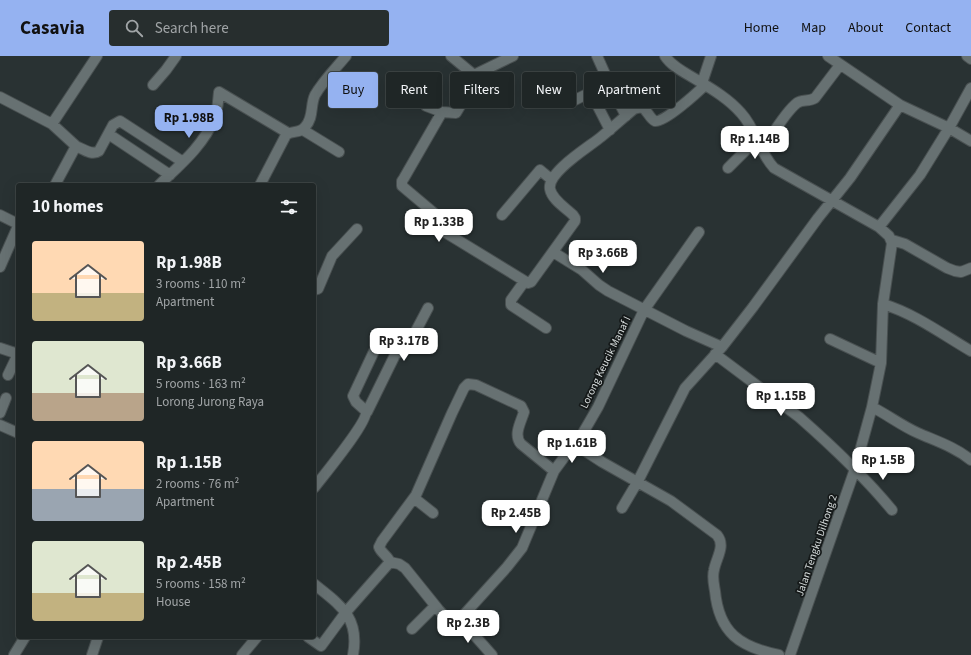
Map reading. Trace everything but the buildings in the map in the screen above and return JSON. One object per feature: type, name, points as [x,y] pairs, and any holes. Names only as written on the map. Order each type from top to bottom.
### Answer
[{"type":"street","points":[[52,124],[97,56]]},
{"type":"street","points":[[153,85],[176,56]]},
{"type":"street","points":[[161,183],[196,149],[208,131],[215,116],[219,92],[288,133],[298,132],[303,130],[309,123],[315,94],[346,56]]},
{"type":"street","points":[[451,56],[470,72]]},
{"type":"street","points":[[480,72],[512,56]]},
{"type":"street","points":[[597,56],[626,116]]},
{"type":"street","points":[[665,56],[673,65],[720,95],[741,112],[752,128],[768,162],[774,168],[879,227],[892,240],[905,244],[951,270],[960,272],[971,268]]},
{"type":"street","points":[[442,112],[402,181],[402,186],[434,213],[438,228],[524,282],[528,283],[532,282],[554,252],[575,219],[573,214],[556,199],[550,190],[552,180],[556,174],[577,154],[610,130],[634,109],[642,107],[652,119],[656,121],[673,112],[703,84],[711,56]]},
{"type":"street","points":[[828,56],[900,105],[949,128],[971,141]]},
{"type":"street","points":[[967,56],[971,59]]},
{"type":"street","points":[[762,150],[795,104],[815,98],[840,65]]},
{"type":"street","points":[[879,227],[920,175],[949,128],[971,88]]},
{"type":"street","points":[[576,100],[589,93],[592,95],[610,130]]},
{"type":"street","points":[[0,98],[52,124],[76,146],[91,153],[96,153],[99,151],[113,125],[120,121],[183,162]]},
{"type":"street","points":[[622,508],[638,481],[685,388],[719,351],[850,178],[900,105]]},
{"type":"street","points":[[431,108],[442,112],[456,112],[458,108]]},
{"type":"street","points":[[303,130],[339,152]]},
{"type":"street","points":[[261,183],[282,141],[288,133]]},
{"type":"street","points":[[113,137],[170,175]]},
{"type":"street","points":[[728,168],[757,139]]},
{"type":"street","points":[[56,183],[76,146]]},
{"type":"street","points":[[502,214],[540,170],[552,180]]},
{"type":"street","points":[[0,215],[16,224]]},
{"type":"street","points":[[316,290],[318,289],[332,256],[357,229]]},
{"type":"street","points":[[0,267],[16,230]]},
{"type":"street","name":"Lorong Keucik Manaf I","points":[[460,619],[522,548],[554,471],[568,452],[576,445],[610,384],[644,310],[699,232]]},
{"type":"street","name":"Jalan Tengku Dilhong 2","points":[[790,655],[855,470],[872,407],[882,363],[884,291],[892,240]]},
{"type":"street","points":[[554,252],[588,274],[599,285],[686,331],[719,351],[799,416],[872,486],[892,510]]},
{"type":"street","points":[[524,282],[511,300],[511,305],[546,328]]},
{"type":"street","points":[[883,304],[914,316],[971,351]]},
{"type":"street","points":[[316,485],[356,433],[365,418],[395,355],[409,344],[428,308]]},
{"type":"street","points":[[830,340],[882,363]]},
{"type":"street","points":[[367,412],[356,402],[353,396],[376,347]]},
{"type":"street","points":[[0,348],[16,353]]},
{"type":"street","points":[[8,375],[16,358]]},
{"type":"street","points":[[492,655],[460,619],[454,622],[448,620],[405,568],[399,564],[390,562],[386,555],[381,551],[380,545],[414,498],[422,484],[452,413],[466,386],[472,384],[521,406],[524,412],[517,434],[517,439],[554,471]]},
{"type":"street","points":[[0,413],[6,398]]},
{"type":"street","points":[[872,407],[918,433],[947,444],[971,460]]},
{"type":"street","points":[[0,425],[16,432]]},
{"type":"street","points":[[576,445],[602,462],[638,481],[670,501],[719,538],[721,547],[713,574],[716,606],[719,615],[730,634],[744,643],[769,653],[779,655]]},
{"type":"street","points":[[414,498],[433,513]]},
{"type":"street","points":[[311,639],[321,646],[346,612],[390,562]]},
{"type":"street","points":[[316,586],[341,606],[351,621],[353,631],[353,655]]},
{"type":"street","points":[[412,629],[435,606]]},
{"type":"street","points":[[14,655],[24,639]]},
{"type":"street","points":[[92,655],[97,639]]},
{"type":"street","points":[[242,655],[255,639]]}]
